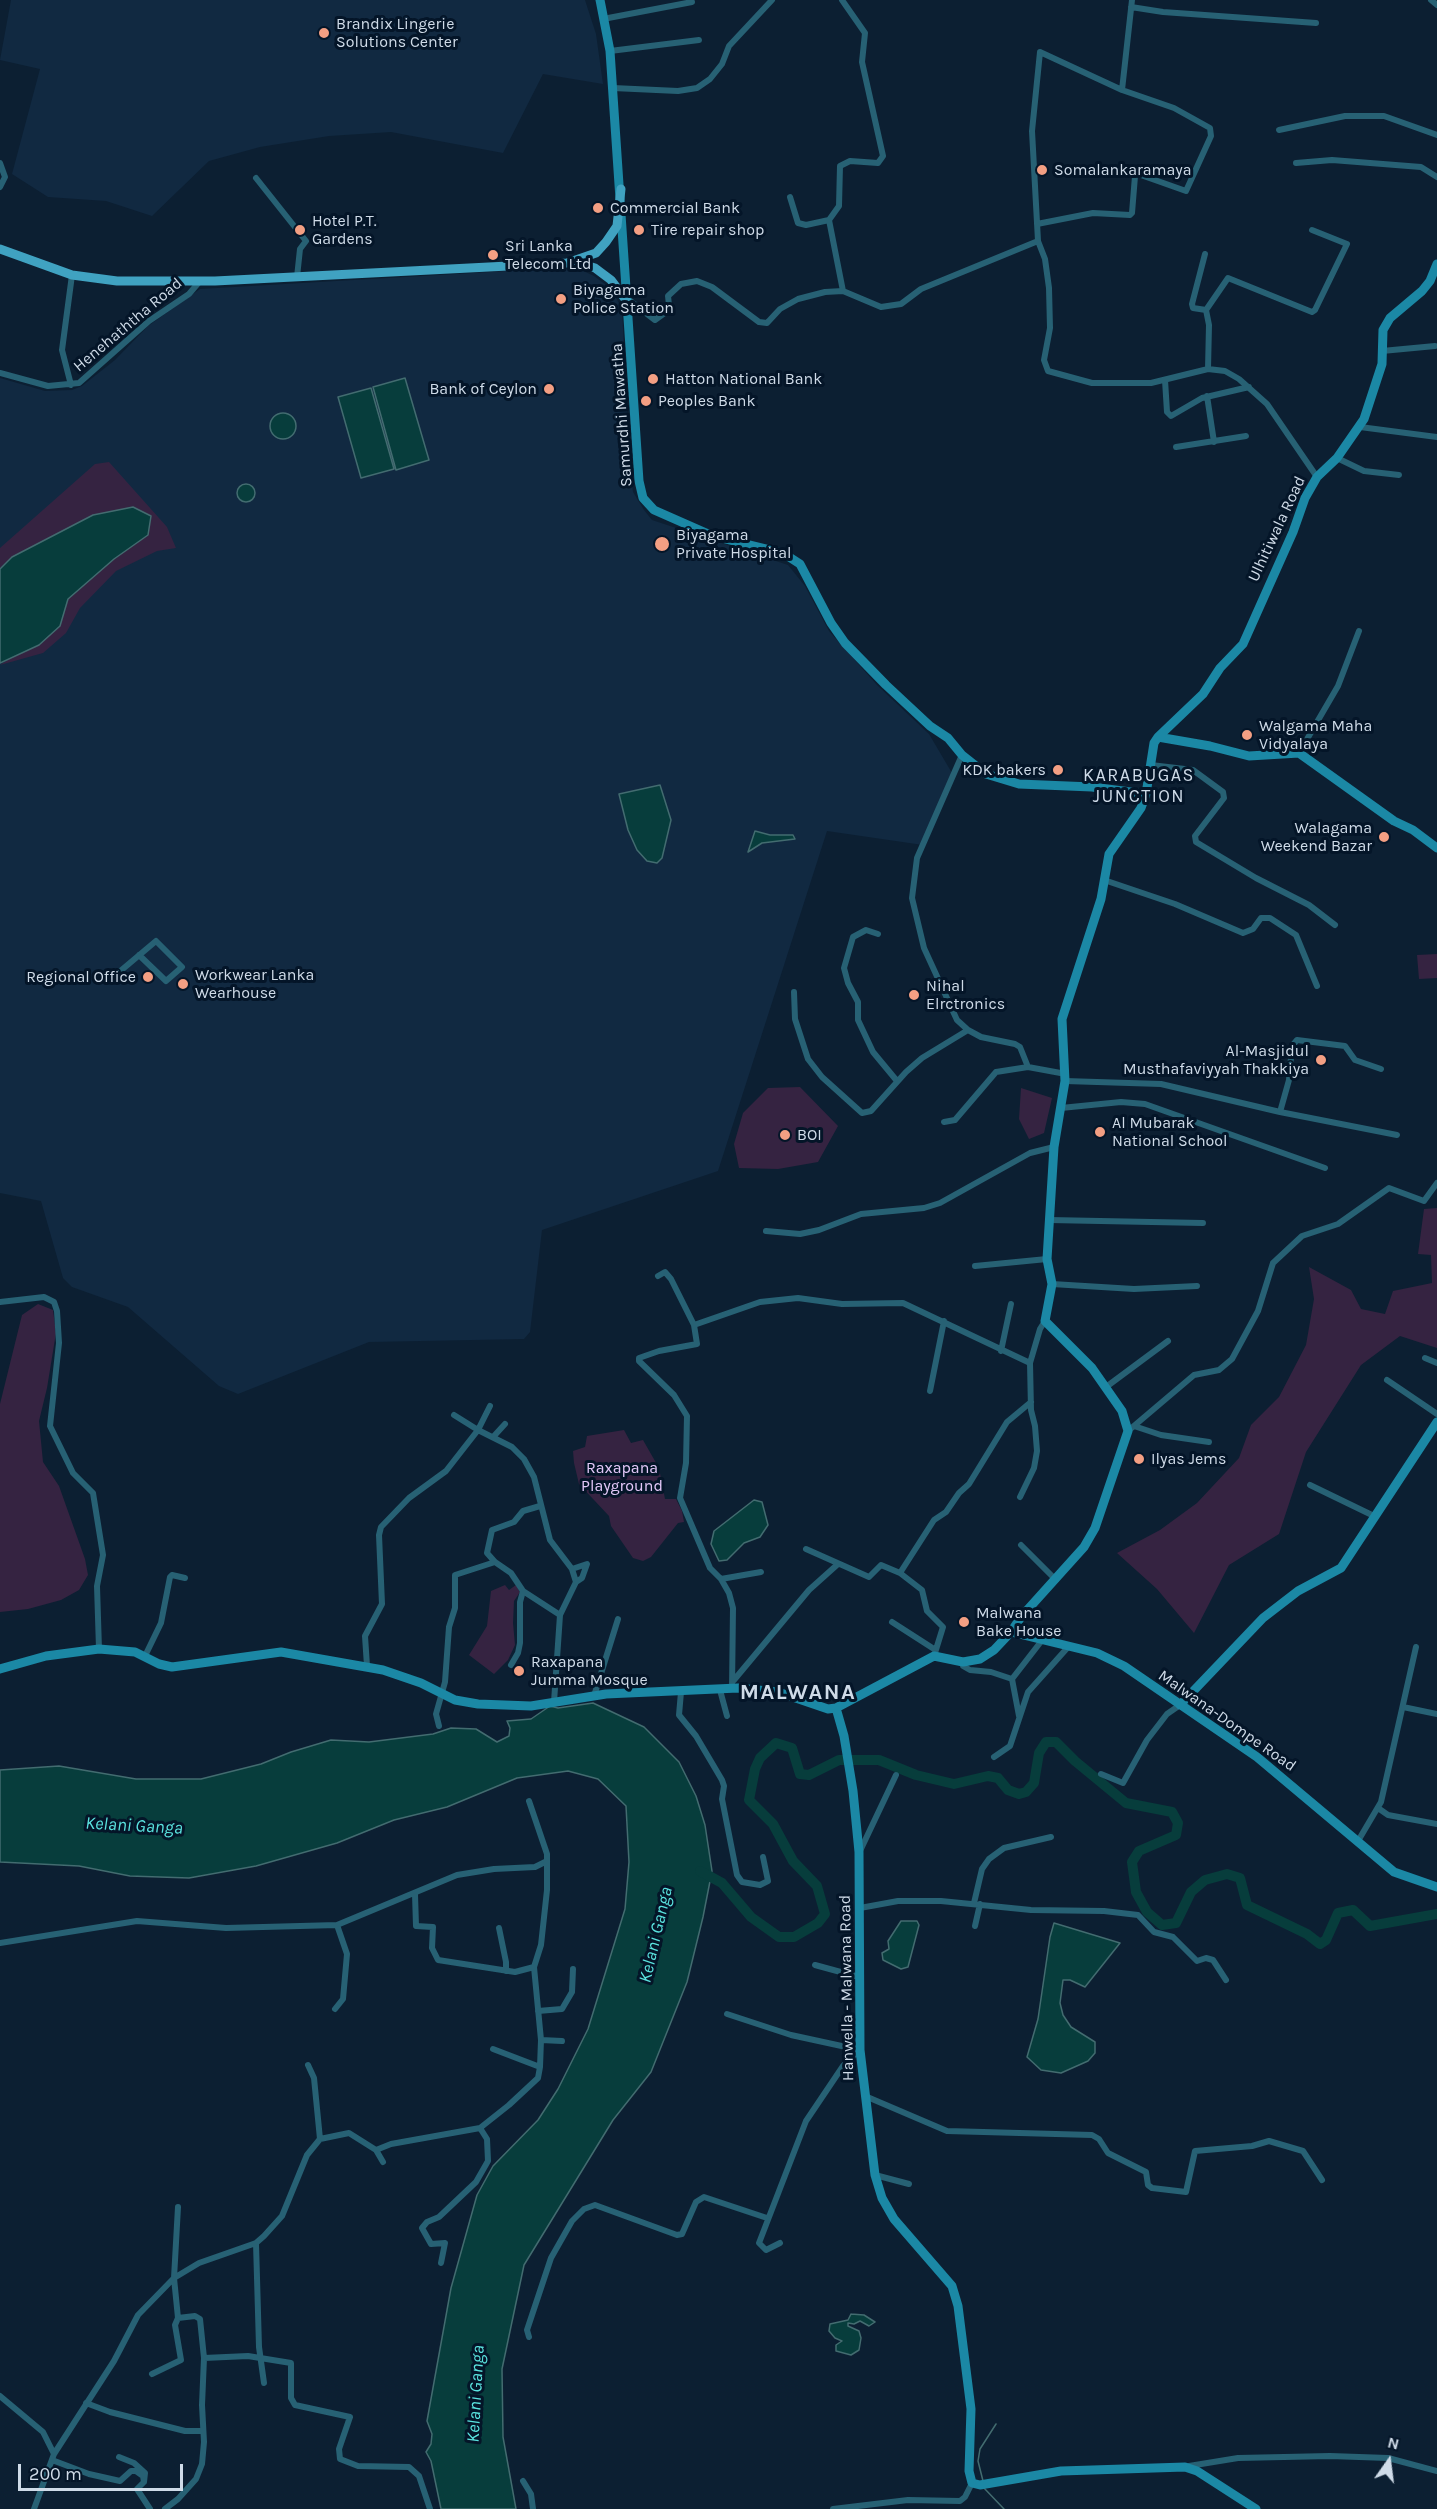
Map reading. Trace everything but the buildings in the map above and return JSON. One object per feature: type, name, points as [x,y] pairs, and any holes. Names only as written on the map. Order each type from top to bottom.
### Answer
[{"type":"main road","name":"Samurdhi Mawatha","points":[[600,0],[610,51],[629,302],[639,481],[643,498],[648,505],[712,536],[783,553],[800,564],[831,623],[845,643],[919,717],[948,738],[962,755],[986,774],[1019,784],[1092,787],[1146,794]]},
{"type":"main road","points":[[576,262],[596,254],[617,226],[621,189]]},
{"type":"main road","points":[[0,249],[72,275],[117,281],[200,281],[297,277],[576,262],[595,267],[611,280],[629,302]]},
{"type":"main road","name":"Ulhitiwala Road","points":[[1158,737],[1203,694],[1220,668],[1243,644],[1317,477],[1337,458],[1360,427],[1382,364],[1383,330],[1390,318],[1422,291],[1437,264]]},
{"type":"main road","points":[[0,1669],[46,1656],[99,1649],[135,1652],[159,1664],[172,1667],[281,1652],[367,1666],[395,1674],[442,1694],[478,1704],[531,1706],[594,1696],[720,1690],[733,1684],[778,1692],[817,1707],[836,1708],[934,1653],[963,1662],[980,1659],[994,1650],[1011,1632],[1021,1617],[1084,1547],[1095,1528],[1131,1429],[1122,1411],[1092,1368],[1046,1321],[1052,1284],[1047,1258],[1054,1147],[1065,1077],[1062,1019],[1087,948],[1113,846],[1141,808],[1146,794],[1152,750],[1158,737],[1210,746],[1249,756],[1299,753],[1394,821],[1413,830],[1437,848]]},
{"type":"main road","points":[[1180,1705],[1271,1611],[1298,1591],[1341,1568],[1437,1422]]},
{"type":"main road","name":"Malwana-Dompe Road","points":[[1011,1632],[1097,1653],[1124,1666],[1257,1757],[1395,1872],[1437,1887]]},
{"type":"main road","name":"Hanwella - Malwana Road","points":[[836,1708],[846,1750],[860,1852],[860,2050],[875,2175],[882,2198],[894,2219],[952,2286],[958,2306],[971,2409],[969,2471],[980,2484]]},
{"type":"main road","points":[[980,2484],[1061,2472],[1185,2467],[1197,2471],[1256,2509]]},
{"type":"street","points":[[613,88],[678,91],[697,88],[710,79],[722,64],[729,46],[772,0]]},
{"type":"street","points":[[790,197],[798,223],[802,225],[829,220],[839,206],[840,166],[850,161],[878,163],[883,156],[862,62],[865,33],[842,0]]},
{"type":"street","points":[[1431,0],[1437,5]]},
{"type":"street","points":[[603,19],[692,3]]},
{"type":"street","points":[[1122,90],[1132,4],[1163,12],[1316,23]]},
{"type":"street","points":[[610,51],[699,39]]},
{"type":"street","points":[[1037,224],[1093,213],[1130,215],[1135,176],[1138,174],[1186,190],[1211,136],[1210,128],[1174,108],[1122,90],[1040,52],[1032,131],[1037,224],[1038,241],[1049,288],[1050,328],[1044,360],[1048,371],[1092,383],[1151,383],[1208,369],[1225,371],[1249,387],[1281,421],[1317,477]]},
{"type":"street","points":[[1279,130],[1345,116],[1384,116],[1437,135]]},
{"type":"street","points":[[1296,163],[1332,160],[1421,167],[1437,177]]},
{"type":"street","points":[[0,163],[5,177],[0,187]]},
{"type":"street","points":[[256,178],[306,241],[300,249],[297,277]]},
{"type":"street","points":[[829,220],[843,291]]},
{"type":"street","points":[[1208,369],[1209,325],[1206,310],[1228,278],[1312,312],[1316,310],[1347,244],[1312,230]]},
{"type":"street","points":[[629,302],[655,320],[666,312],[669,305],[668,296],[681,284],[698,281],[712,287],[759,322],[767,323],[780,309],[798,299],[843,291],[880,307],[901,304],[921,289],[1038,241]]},
{"type":"street","points":[[1205,254],[1192,304],[1193,308],[1206,310]]},
{"type":"street","points":[[71,385],[62,350],[72,275]]},
{"type":"street","name":"Henehaththa Road","points":[[0,373],[48,386],[79,383],[140,329],[189,294],[200,281]]},
{"type":"street","points":[[1382,351],[1436,346]]},
{"type":"street","points":[[1165,380],[1168,415],[1171,416],[1207,396],[1249,387]]},
{"type":"street","points":[[1207,396],[1214,442]]},
{"type":"street","points":[[1360,427],[1437,437]]},
{"type":"street","points":[[1176,447],[1246,436]]},
{"type":"street","points":[[1337,458],[1364,471],[1399,475]]},
{"type":"street","points":[[1299,753],[1342,677],[1359,631]]},
{"type":"street","points":[[962,755],[917,858],[912,898],[924,948],[957,1020],[968,1030],[981,1037],[1020,1047],[1028,1067]]},
{"type":"street","points":[[1151,765],[1193,770],[1223,792],[1224,798],[1195,836],[1196,842],[1256,878],[1309,905],[1335,925]]},
{"type":"street","points":[[1104,880],[1175,904],[1243,933],[1253,929],[1261,918],[1270,918],[1296,935],[1317,986]]},
{"type":"street","points":[[878,934],[866,930],[852,937],[844,968],[848,983],[858,1002],[858,1020],[873,1052],[897,1082]]},
{"type":"street","points":[[118,973],[139,955],[156,941],[182,967],[166,981],[139,955]]},
{"type":"street","points":[[794,992],[795,1018],[808,1059],[822,1077],[862,1113],[871,1111],[921,1058],[968,1030]]},
{"type":"street","points":[[1280,1112],[1289,1080],[1292,1046],[1297,1040],[1345,1046],[1355,1060],[1381,1069]]},
{"type":"street","points":[[944,1122],[955,1120],[996,1072],[1028,1067],[1065,1077],[1161,1084],[1280,1112],[1397,1135]]},
{"type":"street","points":[[1061,1108],[1121,1102],[1145,1104],[1325,1168]]},
{"type":"street","points":[[766,1231],[800,1234],[819,1230],[861,1214],[924,1208],[940,1203],[1030,1153],[1054,1147]]},
{"type":"street","points":[[1131,1429],[1194,1375],[1219,1370],[1232,1359],[1258,1311],[1273,1263],[1302,1236],[1338,1224],[1389,1188],[1424,1201],[1437,1183]]},
{"type":"street","points":[[1049,1220],[1203,1223]]},
{"type":"street","points":[[975,1266],[1047,1258]]},
{"type":"street","points":[[658,1276],[664,1272],[671,1279],[694,1324],[698,1340],[693,1346],[659,1351],[639,1358],[639,1361],[674,1395],[687,1416],[686,1463],[680,1498],[710,1568],[721,1579],[729,1593],[733,1608],[733,1684]]},
{"type":"street","points":[[1052,1284],[1134,1289],[1197,1286]]},
{"type":"street","points":[[0,1302],[44,1297],[54,1302],[57,1311],[59,1343],[50,1426],[73,1473],[93,1493],[103,1555],[97,1586],[99,1649]]},
{"type":"street","points":[[694,1324],[760,1302],[798,1298],[842,1304],[903,1303],[1000,1351],[1030,1363]]},
{"type":"street","points":[[1000,1351],[1011,1304]]},
{"type":"street","points":[[1020,1497],[1034,1468],[1036,1451],[1030,1363],[1040,1329],[1046,1321]]},
{"type":"street","points":[[930,1391],[944,1322]]},
{"type":"street","points":[[1106,1387],[1168,1341]]},
{"type":"street","points":[[1425,1358],[1437,1363]]},
{"type":"street","points":[[1387,1380],[1437,1414]]},
{"type":"street","points":[[900,1573],[934,1520],[946,1512],[959,1493],[969,1484],[1007,1422],[1031,1401]]},
{"type":"street","points":[[367,1666],[365,1636],[382,1604],[379,1544],[381,1527],[409,1498],[446,1471],[478,1430],[490,1406]]},
{"type":"street","points":[[454,1415],[512,1447],[524,1459],[534,1477],[550,1540],[572,1569],[576,1582]]},
{"type":"street","points":[[494,1437],[505,1424]]},
{"type":"street","points":[[1131,1429],[1209,1442]]},
{"type":"street","points":[[1310,1485],[1374,1516]]},
{"type":"street","points":[[540,1506],[523,1511],[514,1522],[492,1530],[488,1552],[495,1562],[512,1573],[523,1591],[560,1615]]},
{"type":"street","points":[[1022,1545],[1056,1580]]},
{"type":"street","points":[[806,1549],[869,1577],[881,1565],[900,1573],[922,1590],[926,1596],[927,1611],[943,1627],[934,1653],[892,1622]]},
{"type":"street","points":[[439,1726],[436,1714],[442,1694],[449,1627],[455,1608],[455,1575],[495,1562]]},
{"type":"street","points":[[554,1702],[560,1615],[576,1582],[582,1578],[588,1566],[586,1563],[572,1569]]},
{"type":"street","points":[[733,1684],[809,1590],[838,1564]]},
{"type":"street","points":[[721,1579],[761,1572]]},
{"type":"street","points":[[145,1656],[161,1623],[170,1577],[172,1575],[185,1578]]},
{"type":"street","points":[[511,1665],[518,1653],[520,1643],[520,1602],[523,1591]]},
{"type":"street","points":[[594,1696],[618,1619]]},
{"type":"street","points":[[1020,1716],[1012,1679],[1043,1639]]},
{"type":"street","points":[[994,1756],[1010,1746],[1029,1692],[1069,1646]]},
{"type":"street","points":[[1358,1841],[1378,1808],[1416,1647]]},
{"type":"street","points":[[963,1662],[963,1666],[970,1670],[991,1672],[1012,1679]]},
{"type":"street","points":[[720,1690],[727,1716]]},
{"type":"street","points":[[681,1692],[679,1715],[696,1736],[724,1786],[722,1798],[737,1875],[741,1882],[760,1885],[768,1881],[763,1857]]},
{"type":"street","points":[[1101,1774],[1123,1783],[1147,1740],[1167,1714],[1180,1705]]},
{"type":"street","points":[[1403,1707],[1437,1714]]},
{"type":"street","points":[[860,1852],[896,1775]]},
{"type":"street","points":[[376,2150],[391,2144],[480,2128],[538,2078],[541,2040],[534,1967],[541,1945],[547,1890],[547,1854],[529,1801]]},
{"type":"street","points":[[1378,1808],[1388,1815],[1437,1824]]},
{"type":"street","points":[[975,1926],[982,1869],[989,1859],[1004,1848],[1051,1837]]},
{"type":"street","points":[[0,1943],[137,1921],[226,1928],[337,1925],[457,1875],[494,1869],[535,1867],[547,1861]]},
{"type":"street","points":[[415,1894],[416,1926],[433,1927],[432,1948],[438,1960],[506,1971],[520,1972],[534,1967]]},
{"type":"street","points":[[860,1908],[898,1902],[977,1903],[1031,1910],[1104,1911],[1138,1915],[1154,1932],[1173,1937],[1197,1961],[1206,1958],[1213,1960],[1226,1980]]},
{"type":"street","points":[[335,2009],[343,1999],[347,1954],[337,1925]]},
{"type":"street","points":[[499,1928],[507,1962],[506,1971]]},
{"type":"street","points":[[815,1965],[859,1977]]},
{"type":"street","points":[[538,2011],[562,2009],[572,1992],[573,1969]]},
{"type":"street","points":[[727,2014],[791,2035],[860,2050]]},
{"type":"street","points":[[541,2040],[562,2041]]},
{"type":"street","points":[[493,2049],[540,2067]]},
{"type":"street","points":[[780,2243],[766,2250],[760,2247],[759,2243],[806,2121],[843,2066],[860,2050]]},
{"type":"street","points":[[308,2065],[314,2078],[320,2139]]},
{"type":"street","points":[[865,2096],[947,2131],[1092,2135],[1099,2139],[1107,2153],[1146,2172],[1148,2185],[1152,2188],[1186,2192],[1195,2151],[1269,2141],[1304,2151],[1322,2180]]},
{"type":"street","points":[[441,2263],[445,2243],[431,2244],[422,2228],[427,2222],[439,2217],[476,2182],[488,2161],[488,2139],[480,2128]]},
{"type":"street","points":[[34,2509],[53,2457],[114,2361],[138,2314],[174,2277],[199,2263],[256,2243],[282,2216],[307,2155],[320,2139],[349,2133],[376,2150],[383,2162]]},
{"type":"street","points":[[875,2175],[909,2184]]},
{"type":"street","points":[[529,2337],[527,2330],[551,2258],[572,2221],[584,2209],[595,2205],[677,2235],[682,2234],[696,2202],[704,2197],[767,2218]]},
{"type":"street","points":[[152,2374],[181,2360],[175,2325],[178,2318],[174,2277],[178,2207]]},
{"type":"street","points":[[256,2243],[260,2357],[264,2383]]},
{"type":"street","points":[[165,2509],[178,2499],[196,2479],[202,2464],[204,2358],[200,2319],[195,2316],[178,2318]]},
{"type":"street","points":[[204,2358],[260,2357],[291,2363],[291,2398],[295,2405],[350,2417],[339,2449],[340,2459],[358,2466],[410,2467],[419,2476],[430,2509]]},
{"type":"street","points":[[0,2396],[43,2432],[53,2457],[89,2474],[120,2481],[131,2471],[136,2471],[143,2476],[144,2482]]},
{"type":"street","points":[[86,2403],[110,2412],[185,2431],[202,2432]]},
{"type":"street","points":[[1185,2467],[1239,2458],[1330,2456],[1388,2458],[1437,2471]]},
{"type":"street","points":[[119,2457],[134,2463],[145,2473],[144,2482],[137,2489],[150,2509]]},
{"type":"street","points":[[523,2481],[531,2494],[533,2509]]},
{"type":"street","points":[[833,2509],[908,2500],[960,2501],[980,2484]]},
{"type":"shaded area","points":[[11,0],[585,0],[596,34],[603,84],[543,74],[503,153],[391,132],[329,136],[260,147],[209,161],[152,216],[106,201],[48,197],[12,174],[40,69],[0,60]]},
{"type":"shaded area","points":[[575,267],[594,276],[610,288],[622,308],[630,468],[633,492],[644,510],[652,520],[788,565],[805,586],[829,631],[877,685],[929,734],[952,773],[923,845],[827,831],[718,1171],[542,1230],[530,1332],[524,1339],[369,1342],[238,1394],[219,1386],[128,1307],[72,1287],[63,1278],[41,1201],[0,1193],[0,378],[45,391],[72,390],[82,386],[115,360],[148,326],[200,289]]},
{"type":"green space","points":[[109,462],[167,527],[176,548],[157,551],[116,571],[80,608],[66,633],[43,653],[0,665],[59,626],[68,599],[114,559],[148,535],[12,557],[0,568],[0,548],[95,464]]},
{"type":"green space","points":[[1437,954],[1437,978],[1419,979],[1417,955]]},
{"type":"green space","name":"BOI","points":[[800,1087],[838,1126],[818,1162],[778,1169],[739,1168],[734,1144],[743,1113],[768,1088]]},
{"type":"green space","points":[[1021,1088],[1052,1098],[1044,1133],[1029,1139],[1019,1119]]},
{"type":"green space","points":[[1437,1208],[1437,1348],[1400,1336],[1361,1365],[1306,1452],[1279,1534],[1229,1565],[1194,1633],[1157,1589],[1117,1553],[1160,1530],[1197,1503],[1239,1458],[1251,1425],[1279,1397],[1306,1345],[1314,1299],[1309,1267],[1351,1290],[1361,1309],[1385,1314],[1393,1291],[1432,1283],[1431,1255],[1418,1254],[1424,1209]]},
{"type":"green space","points":[[38,1304],[53,1310],[56,1333],[39,1421],[43,1462],[59,1486],[85,1559],[88,1575],[79,1590],[61,1600],[28,1609],[0,1612],[0,1404],[22,1315]]},
{"type":"green space","name":"Raxapana Playground","points":[[624,1430],[631,1443],[643,1440],[659,1468],[665,1499],[676,1499],[684,1522],[678,1523],[651,1557],[643,1561],[633,1558],[611,1526],[609,1516],[579,1484],[574,1463],[573,1451],[585,1447],[587,1436]]},
{"type":"green space","points":[[505,1585],[509,1590],[516,1585],[520,1592],[514,1601],[515,1645],[508,1660],[494,1674],[469,1655],[487,1626],[491,1591]]},
{"type":"water","points":[[405,378],[429,460],[396,470],[373,387]]},
{"type":"water","points":[[371,388],[394,469],[361,478],[338,397]]},
{"type":"water","points":[[283,413],[292,417],[296,426],[292,435],[283,439],[274,435],[270,426],[274,417]]},
{"type":"water","points":[[246,484],[252,487],[255,493],[252,499],[246,502],[240,499],[237,493],[240,487]]},
{"type":"water","points":[[133,507],[151,516],[148,535],[114,559],[68,599],[60,626],[39,645],[0,663],[0,569],[12,557],[93,515]]},
{"type":"water","points":[[660,785],[671,820],[662,858],[657,863],[647,861],[637,850],[628,830],[619,794]]},
{"type":"water","points":[[755,831],[770,835],[793,835],[795,839],[762,843],[748,852]]},
{"type":"water","points":[[754,1500],[762,1502],[768,1525],[760,1537],[744,1543],[727,1560],[719,1561],[711,1544],[714,1531]]},
{"type":"water","name":"Kelani Ganga","points":[[593,1703],[644,1727],[679,1762],[696,1796],[705,1825],[712,1871],[687,1982],[651,2072],[613,2120],[524,2265],[502,2369],[503,2437],[516,2509],[441,2509],[431,2461],[426,2452],[431,2444],[432,2434],[427,2421],[451,2288],[477,2195],[493,2166],[538,2120],[558,2089],[588,2029],[625,1909],[629,1862],[626,1806],[598,1779],[568,1771],[517,1778],[447,1807],[394,1820],[337,1843],[256,1866],[189,1878],[130,1876],[79,1866],[0,1862],[0,1770],[59,1766],[136,1779],[201,1779],[261,1764],[331,1740],[369,1742],[433,1734],[451,1728],[476,1729],[497,1742],[509,1736],[510,1728],[507,1721],[531,1719],[550,1706],[558,1708]]},
{"type":"water","points":[[901,1921],[917,1921],[919,1925],[908,1967],[901,1969],[883,1960],[882,1953],[889,1949],[888,1941]]},
{"type":"water","points":[[1054,1923],[1120,1943],[1085,1987],[1070,1980],[1063,1980],[1060,2003],[1063,2015],[1071,2027],[1095,2042],[1095,2053],[1088,2061],[1061,2073],[1041,2070],[1027,2057],[1038,2019]]},
{"type":"water","points":[[851,2314],[864,2315],[875,2322],[869,2326],[860,2321],[854,2324],[848,2323],[848,2326],[859,2331],[861,2338],[859,2350],[851,2355],[836,2351],[836,2345],[842,2341],[835,2338],[829,2331],[830,2324],[848,2320]]},
{"type":"waterway","points":[[700,1871],[722,1883],[751,1917],[779,1937],[794,1937],[818,1923],[825,1914],[817,1886],[793,1861],[773,1824],[749,1800],[755,1769],[760,1758],[776,1743],[792,1748],[800,1774],[809,1775],[839,1760],[879,1760],[916,1775],[954,1784],[988,1776],[998,1778],[1008,1790],[1019,1794],[1026,1792],[1034,1783],[1039,1753],[1046,1742],[1056,1742],[1075,1761],[1126,1803],[1172,1812],[1178,1823],[1176,1835],[1139,1851],[1132,1862],[1136,1892],[1147,1912],[1162,1925],[1176,1923],[1191,1892],[1205,1880],[1227,1874],[1240,1878],[1247,1905],[1307,1934],[1320,1944],[1326,1940],[1338,1913],[1353,1910],[1370,1926],[1437,1914]]},
{"type":"waterway","points":[[983,2481],[978,2461],[980,2449],[996,2424]]},
{"type":"waterway","points":[[984,2488],[1004,2509]]},
{"type":"place","name":"Brandix Lingerie Solutions Center","points":[[324,33]]},
{"type":"place","name":"Somalankaramaya","points":[[1042,170]]},
{"type":"place","name":"Commercial Bank","points":[[598,208]]},
{"type":"place","name":"Hotel P.T. Gardens","points":[[300,230]]},
{"type":"place","name":"Tire repair shop","points":[[639,230]]},
{"type":"place","name":"Sri Lanka Telecom Ltd","points":[[493,255]]},
{"type":"place","name":"Biyagama Police Station","points":[[561,299]]},
{"type":"place","name":"Hatton National Bank","points":[[653,379]]},
{"type":"place","name":"Bank of Ceylon","points":[[549,389]]},
{"type":"place","name":"Peoples Bank","points":[[646,401]]},
{"type":"place","name":"Biyagama Private Hospital","points":[[662,544]]},
{"type":"place","name":"Walgama Maha Vidyalaya","points":[[1247,735]]},
{"type":"place","name":"KDK bakers","points":[[1058,770]]},
{"type":"place","name":"Walagama Weekend Bazar","points":[[1384,837]]},
{"type":"place","name":"Regional Office","points":[[148,977]]},
{"type":"place","name":"Workwear Lanka Wearhouse","points":[[183,984]]},
{"type":"place","name":"Nihal Elrctronics","points":[[914,995]]},
{"type":"place","name":"Al-Masjidul Musthafaviyyah Thakkiya","points":[[1321,1060]]},
{"type":"place","name":"Al Mubarak National School","points":[[1100,1132]]},
{"type":"place","name":"BOI","points":[[785,1135]]},
{"type":"place","name":"Ilyas Jems","points":[[1139,1459]]},
{"type":"place","name":"Malwana Bake House","points":[[964,1622]]},
{"type":"place","name":"Raxapana Jumma Mosque","points":[[519,1671]]},
{"type":"district","name":"KARABUGAS JUNCTION","points":[[1139,786]]},
{"type":"district","name":"MALWANA","points":[[798,1693]]}]
